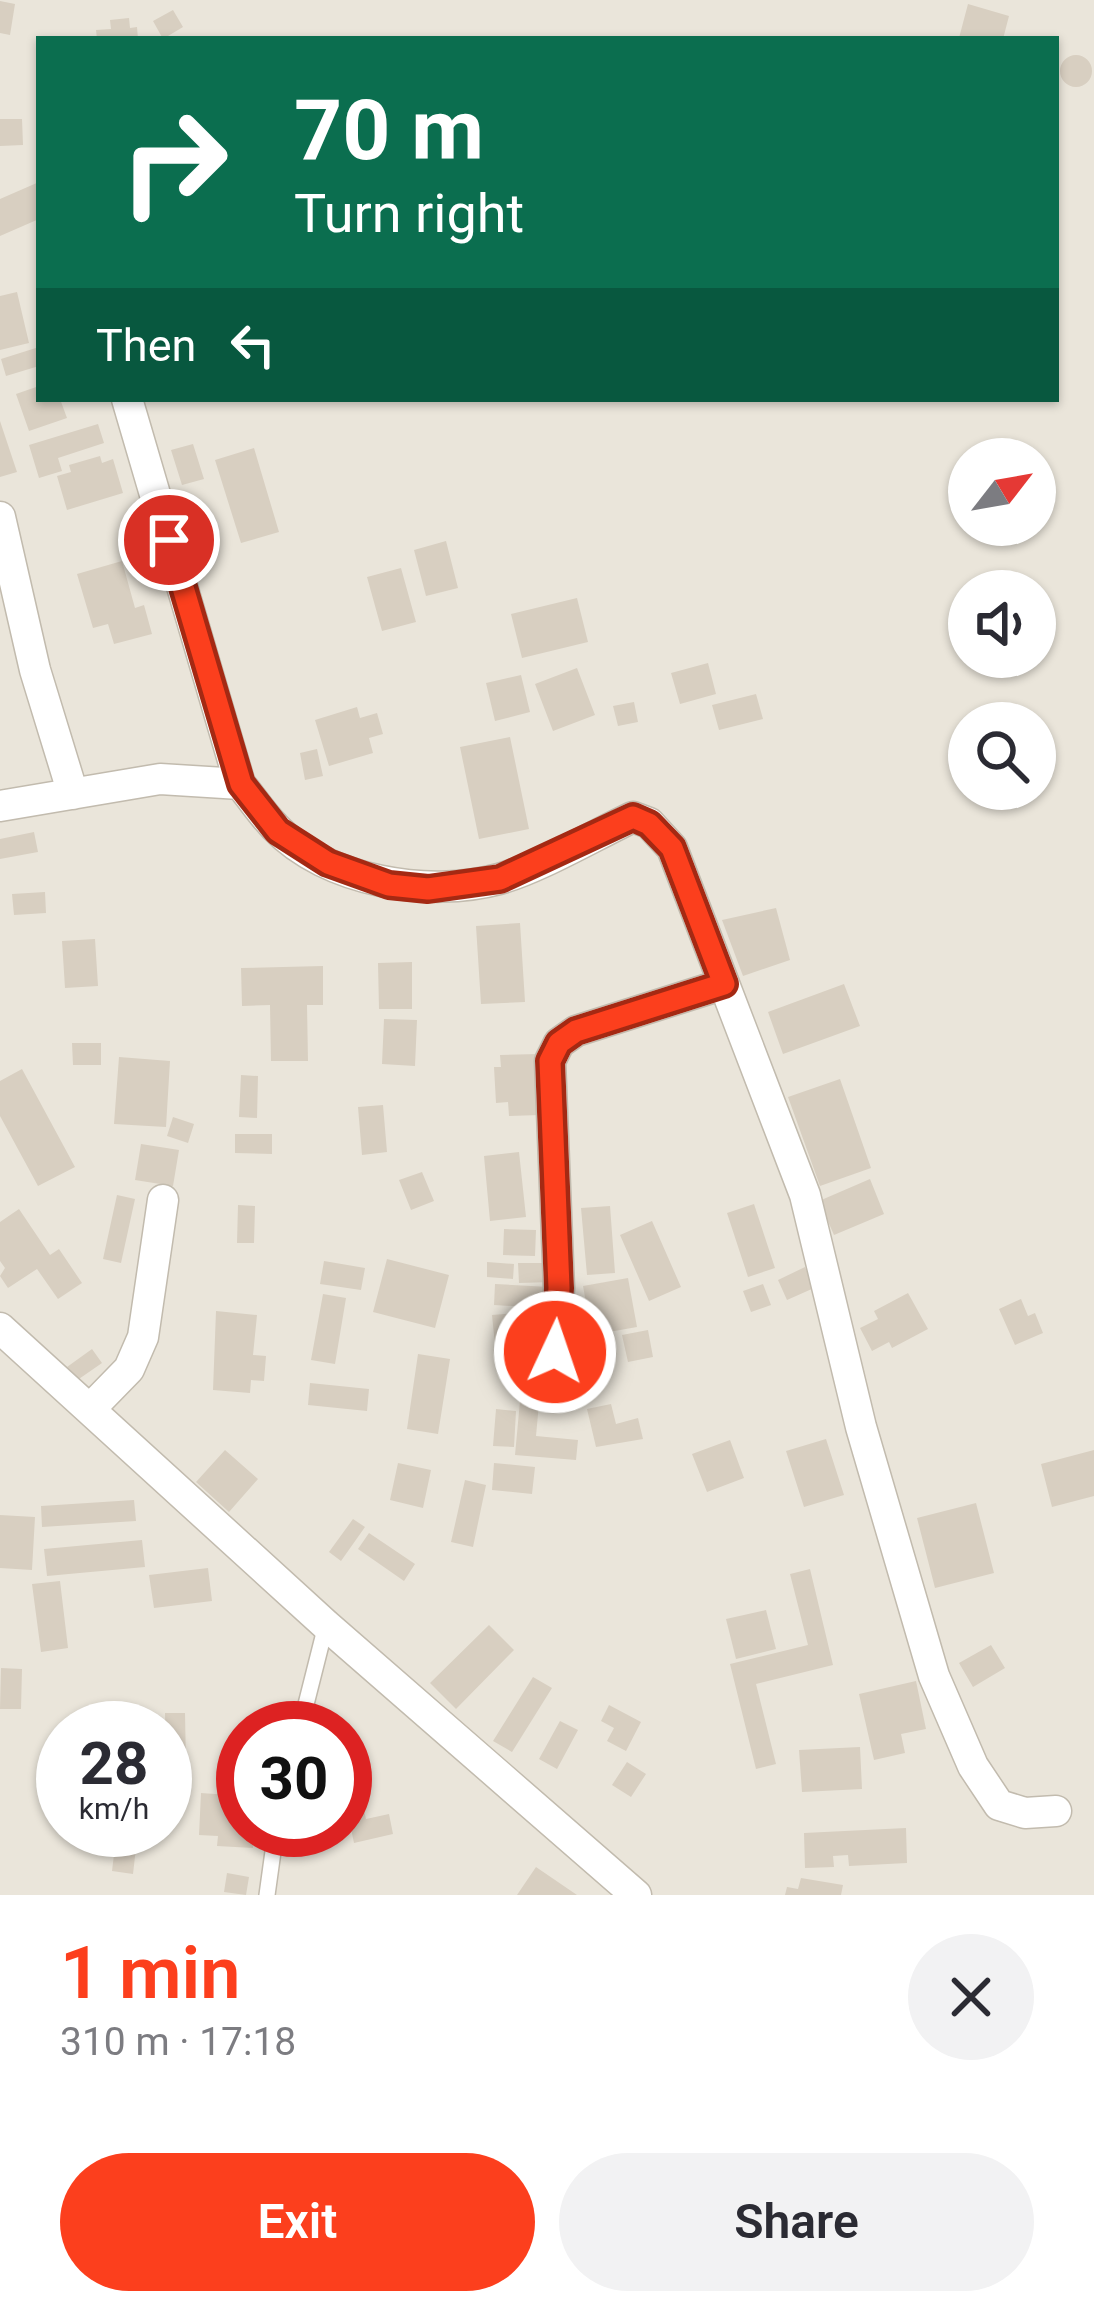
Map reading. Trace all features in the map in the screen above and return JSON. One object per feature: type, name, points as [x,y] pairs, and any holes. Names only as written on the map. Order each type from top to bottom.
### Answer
[{"type":"street","points":[[128,402],[241,784],[278,831],[328,863],[389,885],[428,889],[500,879],[633,817],[649,824],[672,848],[805,1196],[861,1427],[934,1676],[973,1766],[999,1804],[1025,1813],[1056,1810]]},
{"type":"street","points":[[0,518],[35,670],[73,794]]},
{"type":"street","points":[[0,806],[160,779],[241,784]]},
{"type":"street","points":[[555,1352],[559,1288],[550,1061],[559,1043],[576,1031],[724,984]]},
{"type":"street","points":[[90,1409],[129,1369],[143,1336],[163,1200]]},
{"type":"street","points":[[0,1328],[326,1624],[636,1895]]},
{"type":"lane","points":[[307,1701],[326,1624]]},
{"type":"lane","points":[[267,1895],[272,1857]]},
{"type":"shaded area","points":[[0,0],[1094,0],[1094,1895],[0,1895]]},
{"type":"building","points":[[0,1],[15,4],[10,35],[0,33]]},
{"type":"building","points":[[968,4],[1009,16],[1004,36],[960,36]]},
{"type":"building","points":[[173,10],[183,27],[161,36],[153,21]]},
{"type":"building","points":[[129,18],[138,36],[97,36],[96,30],[111,29],[110,20]]},
{"type":"building","points":[[1076,55],[1088,59],[1092,71],[1088,83],[1076,87],[1064,83],[1060,71],[1064,59]]},
{"type":"building","points":[[0,119],[22,119],[23,145],[0,146]]},
{"type":"building","points":[[36,183],[36,220],[0,236],[0,199]]},
{"type":"building","points":[[17,292],[29,343],[0,350],[0,296]]},
{"type":"building","points":[[36,348],[36,367],[6,376],[1,359]]},
{"type":"building","points":[[36,387],[36,402],[61,402],[67,418],[29,431],[16,394]]},
{"type":"building","points":[[0,421],[17,472],[0,477]]},
{"type":"building","points":[[98,424],[104,443],[58,458],[62,471],[39,478],[29,445]]},
{"type":"building","points":[[193,444],[204,479],[182,485],[171,450]]},
{"type":"building","points":[[254,448],[279,532],[241,543],[215,460]]},
{"type":"building","points":[[100,456],[102,463],[113,459],[123,493],[67,510],[57,476],[71,472],[69,465]]},
{"type":"building","points":[[446,541],[458,588],[426,596],[414,550]]},
{"type":"building","points":[[122,561],[135,608],[144,605],[152,634],[114,644],[108,624],[93,628],[77,574]]},
{"type":"building","points":[[401,568],[416,622],[382,631],[367,577]]},
{"type":"building","points":[[577,598],[588,642],[522,658],[511,614]]},
{"type":"building","points":[[708,663],[716,694],[680,704],[671,673]]},
{"type":"building","points":[[577,668],[595,715],[553,731],[535,684]]},
{"type":"building","points":[[521,675],[530,712],[495,721],[486,683]]},
{"type":"building","points":[[756,694],[763,719],[719,730],[712,705]]},
{"type":"building","points":[[634,702],[638,722],[618,726],[613,706]]},
{"type":"building","points":[[357,707],[360,718],[377,713],[383,734],[369,738],[373,753],[329,766],[315,720]]},
{"type":"building","points":[[510,737],[529,829],[479,839],[460,747]]},
{"type":"building","points":[[317,749],[323,776],[305,780],[300,753]]},
{"type":"building","points":[[34,832],[38,852],[0,859],[0,839]]},
{"type":"building","points":[[45,892],[46,913],[14,915],[12,894]]},
{"type":"building","points":[[776,908],[790,960],[743,976],[722,920]]},
{"type":"building","points":[[520,923],[525,1002],[481,1004],[476,926]]},
{"type":"building","points":[[95,939],[98,986],[65,988],[62,941]]},
{"type":"building","points":[[412,962],[412,1009],[379,1009],[378,963]]},
{"type":"building","points":[[323,966],[323,1005],[307,1005],[308,1061],[271,1061],[270,1005],[242,1006],[241,968]]},
{"type":"building","points":[[844,984],[860,1026],[783,1054],[768,1012]]},
{"type":"building","points":[[384,1019],[417,1020],[415,1066],[382,1064]]},
{"type":"building","points":[[72,1043],[101,1043],[101,1065],[73,1065]]},
{"type":"building","points":[[538,1054],[540,1115],[509,1116],[508,1102],[496,1103],[494,1067],[501,1067],[500,1055]]},
{"type":"building","points":[[119,1057],[170,1061],[166,1127],[114,1124]]},
{"type":"building","points":[[22,1069],[75,1167],[38,1186],[0,1116],[0,1081]]},
{"type":"building","points":[[241,1075],[258,1076],[257,1118],[239,1117]]},
{"type":"building","points":[[840,1079],[871,1168],[820,1186],[788,1097]]},
{"type":"building","points":[[383,1105],[387,1152],[362,1155],[358,1107]]},
{"type":"building","points":[[173,1117],[194,1124],[188,1143],[167,1136]]},
{"type":"building","points":[[235,1134],[272,1134],[272,1154],[235,1153]]},
{"type":"building","points":[[141,1144],[179,1150],[173,1186],[135,1180]]},
{"type":"building","points":[[519,1152],[526,1217],[490,1221],[484,1156]]},
{"type":"building","points":[[422,1172],[434,1201],[411,1210],[399,1180]]},
{"type":"building","points":[[870,1179],[884,1214],[834,1235],[819,1201]]},
{"type":"building","points":[[117,1195],[135,1199],[121,1263],[103,1259]]},
{"type":"building","points":[[754,1204],[775,1268],[748,1277],[727,1213]]},
{"type":"building","points":[[238,1205],[255,1206],[254,1243],[237,1243]]},
{"type":"building","points":[[610,1206],[615,1273],[587,1275],[581,1208]]},
{"type":"building","points":[[19,1209],[50,1255],[59,1249],[82,1283],[58,1299],[37,1269],[8,1288],[0,1276],[5,1268],[0,1261],[0,1222]]},
{"type":"building","points":[[652,1221],[681,1287],[649,1301],[620,1235]]},
{"type":"building","points":[[504,1229],[536,1230],[535,1256],[503,1255]]},
{"type":"building","points":[[387,1259],[449,1275],[435,1328],[373,1312]]},
{"type":"building","points":[[324,1261],[365,1268],[361,1290],[320,1284]]},
{"type":"building","points":[[487,1262],[514,1264],[513,1279],[487,1277]]},
{"type":"building","points":[[518,1263],[551,1263],[552,1282],[519,1283]]},
{"type":"building","points":[[805,1267],[814,1288],[787,1300],[778,1280]]},
{"type":"building","points":[[628,1278],[637,1327],[592,1335],[583,1286]]},
{"type":"building","points":[[495,1284],[549,1287],[548,1308],[494,1305]]},
{"type":"building","points":[[763,1284],[771,1305],[751,1312],[743,1291]]},
{"type":"building","points":[[908,1293],[928,1329],[892,1348],[889,1342],[872,1351],[860,1328],[878,1319],[874,1311]]},
{"type":"building","points":[[323,1294],[346,1298],[335,1364],[311,1360]]},
{"type":"building","points":[[1021,1299],[1028,1316],[1035,1313],[1043,1333],[1015,1345],[999,1309]]},
{"type":"building","points":[[216,1311],[257,1315],[253,1355],[266,1356],[264,1381],[251,1380],[250,1393],[213,1390]]},
{"type":"building","points":[[517,1313],[521,1353],[496,1355],[492,1315]]},
{"type":"building","points":[[648,1330],[653,1357],[628,1362],[622,1335]]},
{"type":"building","points":[[92,1349],[102,1363],[76,1381],[67,1367]]},
{"type":"building","points":[[418,1354],[450,1359],[438,1434],[407,1429]]},
{"type":"building","points":[[310,1383],[369,1389],[367,1411],[308,1405]]},
{"type":"building","points":[[520,1401],[539,1403],[536,1436],[578,1440],[576,1460],[515,1455]]},
{"type":"building","points":[[611,1404],[616,1424],[638,1418],[643,1439],[596,1447],[587,1409]]},
{"type":"building","points":[[496,1409],[516,1411],[514,1447],[493,1446]]},
{"type":"building","points":[[826,1439],[844,1495],[804,1507],[786,1451]]},
{"type":"building","points":[[730,1440],[744,1478],[707,1492],[692,1454]]},
{"type":"building","points":[[225,1450],[258,1479],[229,1512],[196,1482]]},
{"type":"building","points":[[1094,1450],[1094,1496],[1052,1507],[1041,1464]]},
{"type":"building","points":[[398,1463],[431,1470],[423,1508],[390,1500]]},
{"type":"building","points":[[494,1463],[535,1467],[532,1494],[492,1490]]},
{"type":"building","points":[[465,1480],[486,1485],[473,1547],[451,1542]]},
{"type":"building","points":[[134,1500],[136,1521],[42,1527],[41,1506]]},
{"type":"building","points":[[976,1503],[994,1573],[935,1588],[917,1518]]},
{"type":"building","points":[[0,1515],[35,1517],[32,1570],[0,1568]]},
{"type":"building","points":[[353,1519],[365,1527],[341,1561],[329,1552]]},
{"type":"building","points":[[369,1533],[415,1564],[404,1581],[358,1549]]},
{"type":"building","points":[[142,1540],[145,1567],[47,1576],[44,1549]]},
{"type":"building","points":[[208,1568],[212,1601],[154,1608],[149,1575]]},
{"type":"building","points":[[810,1569],[833,1665],[756,1684],[776,1764],[756,1769],[730,1664],[808,1645],[790,1574]]},
{"type":"building","points":[[60,1581],[68,1648],[41,1652],[32,1584]]},
{"type":"building","points":[[766,1610],[776,1649],[736,1659],[726,1619]]},
{"type":"building","points":[[489,1625],[514,1650],[456,1709],[430,1683]]},
{"type":"building","points":[[991,1645],[1005,1668],[973,1687],[959,1663]]},
{"type":"building","points":[[1,1668],[22,1669],[21,1709],[0,1709]]},
{"type":"building","points":[[533,1677],[552,1688],[512,1752],[493,1741]]},
{"type":"building","points":[[916,1681],[926,1729],[901,1734],[905,1753],[874,1760],[859,1694]]},
{"type":"building","points":[[609,1705],[641,1722],[626,1751],[607,1741],[614,1728],[601,1721]]},
{"type":"building","points":[[560,1721],[578,1730],[557,1769],[539,1759]]},
{"type":"building","points":[[860,1747],[862,1789],[802,1792],[799,1750]]},
{"type":"building","points":[[627,1762],[646,1774],[631,1797],[612,1785]]},
{"type":"building","points":[[201,1793],[216,1794],[216,1836],[199,1835]]},
{"type":"building","points":[[389,1814],[393,1834],[372,1839],[372,1818]]},
{"type":"building","points":[[906,1828],[907,1863],[849,1866],[848,1855],[833,1856],[834,1867],[805,1868],[804,1833]]},
{"type":"building","points":[[114,1857],[135,1857],[133,1874],[112,1871]]},
{"type":"building","points":[[536,1867],[577,1895],[517,1895]]},
{"type":"building","points":[[227,1873],[249,1877],[246,1895],[224,1892]]},
{"type":"building","points":[[801,1878],[843,1885],[841,1895],[785,1895],[787,1887],[798,1889]]},
{"type":"route","points":[[169,540],[241,784],[278,831],[328,863],[389,885],[428,889],[500,879],[633,817],[649,824],[672,848],[724,984],[576,1031],[559,1043],[550,1061],[559,1288],[555,1352]]}]
